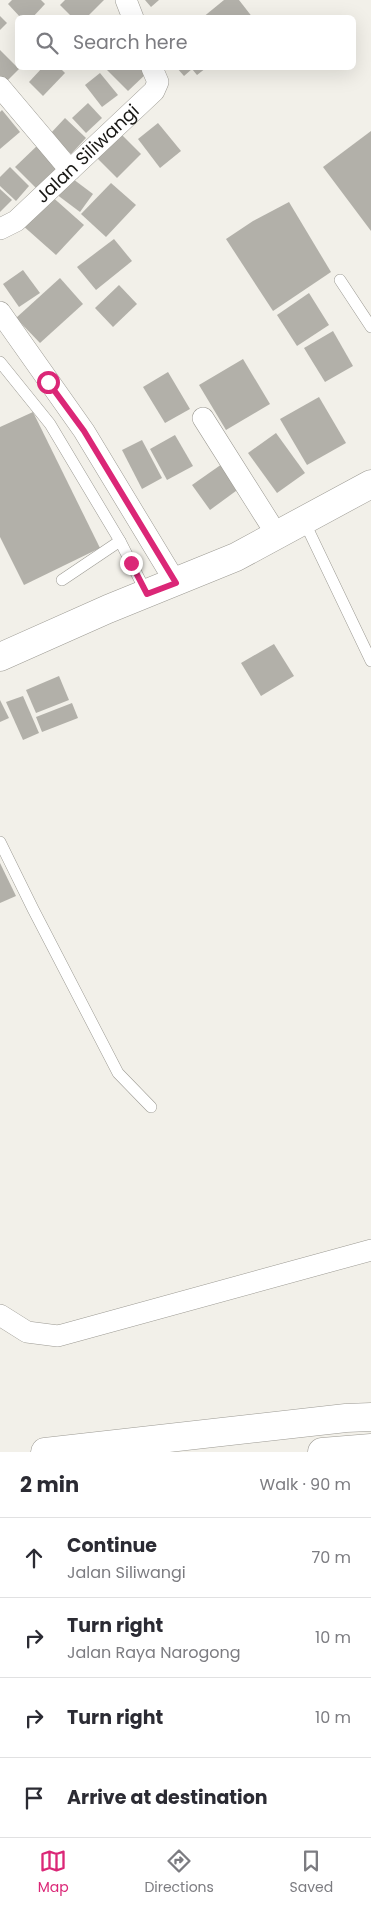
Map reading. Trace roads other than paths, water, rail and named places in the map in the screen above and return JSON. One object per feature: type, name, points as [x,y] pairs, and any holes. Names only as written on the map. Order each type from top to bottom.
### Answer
[{"type":"main road","points":[[0,657],[108,609],[176,583],[236,557],[371,484]]},
{"type":"main road","points":[[0,644],[108,609]]},
{"type":"main road","points":[[45,1452],[346,1418],[371,1417]]},
{"type":"main road","points":[[322,1452],[371,1448]]},
{"type":"street","points":[[126,0],[133,15]]},
{"type":"street","name":"Jalan Siliwangi","points":[[0,229],[16,221],[154,91],[158,82],[153,70]]},
{"type":"street","points":[[0,87],[70,170]]},
{"type":"street","points":[[0,312],[84,431],[176,583]]},
{"type":"street","points":[[203,418],[277,535]]},
{"type":"street","points":[[0,1315],[27,1332],[58,1336],[371,1250]]},
{"type":"lane","points":[[340,280],[371,327]]},
{"type":"lane","points":[[0,362],[50,424],[120,541],[147,594]]},
{"type":"lane","points":[[304,521],[371,661]]},
{"type":"lane","points":[[62,580],[120,541]]},
{"type":"lane","points":[[0,842],[37,918],[118,1073],[151,1107]]}]
